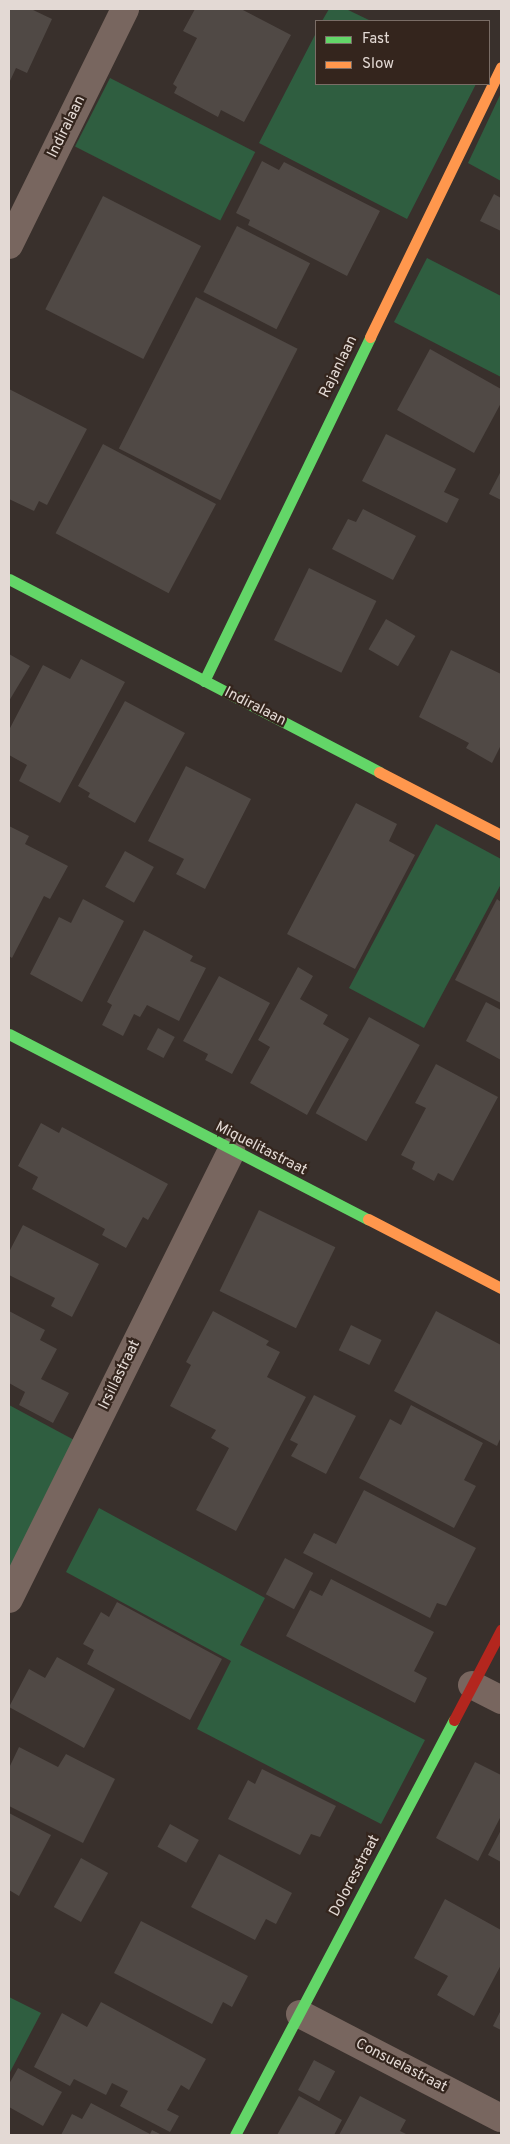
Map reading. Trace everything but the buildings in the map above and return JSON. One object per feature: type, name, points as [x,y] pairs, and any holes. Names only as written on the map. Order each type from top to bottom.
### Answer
[{"type":"street","name":"Indiralaan","points":[[9,245],[125,9]]},
{"type":"street","name":"Rajanlaan","points":[[204,681],[501,67]]},
{"type":"street","name":"Indiralaan","points":[[9,579],[501,835]]},
{"type":"street","name":"Miquelitastraat","points":[[9,1034],[232,1151],[501,1288]]},
{"type":"street","name":"Irsillastraat","points":[[9,1599],[232,1151]]},
{"type":"street","name":"Doloresstraat","points":[[235,2135],[501,1630]]},
{"type":"street","points":[[472,1685],[501,1700]]},
{"type":"street","name":"Consuelastraat","points":[[300,2014],[501,2118]]},
{"type":"green space","points":[[329,9],[346,9],[369,20],[323,20]]},
{"type":"green space","points":[[315,35],[315,85],[475,85],[407,219],[259,143]]},
{"type":"green space","points":[[110,78],[255,152],[220,221],[75,147]]},
{"type":"green space","points":[[501,93],[501,181],[468,163]]},
{"type":"green space","points":[[427,258],[501,296],[501,377],[394,322]]},
{"type":"green space","points":[[436,824],[501,859],[501,884],[424,1028],[349,988]]},
{"type":"green space","points":[[9,1405],[76,1441],[9,1573]]},
{"type":"green space","points":[[99,1508],[265,1598],[240,1645],[425,1740],[381,1824],[197,1729],[231,1661],[66,1572]]},
{"type":"green space","points":[[9,1997],[41,2013],[9,2074]]},
{"type":"traffic: fast","points":[[204,681],[370,337]]},
{"type":"traffic: fast","points":[[9,579],[379,772]]},
{"type":"traffic: fast","points":[[9,1034],[368,1219]]},
{"type":"traffic: fast","points":[[235,2135],[454,1720]]},
{"type":"traffic: slow","points":[[370,337],[501,67]]},
{"type":"traffic: slow","points":[[379,772],[501,835]]},
{"type":"traffic: slow","points":[[368,1219],[501,1288]]},
{"type":"traffic: jam","points":[[454,1720],[501,1630]]}]
